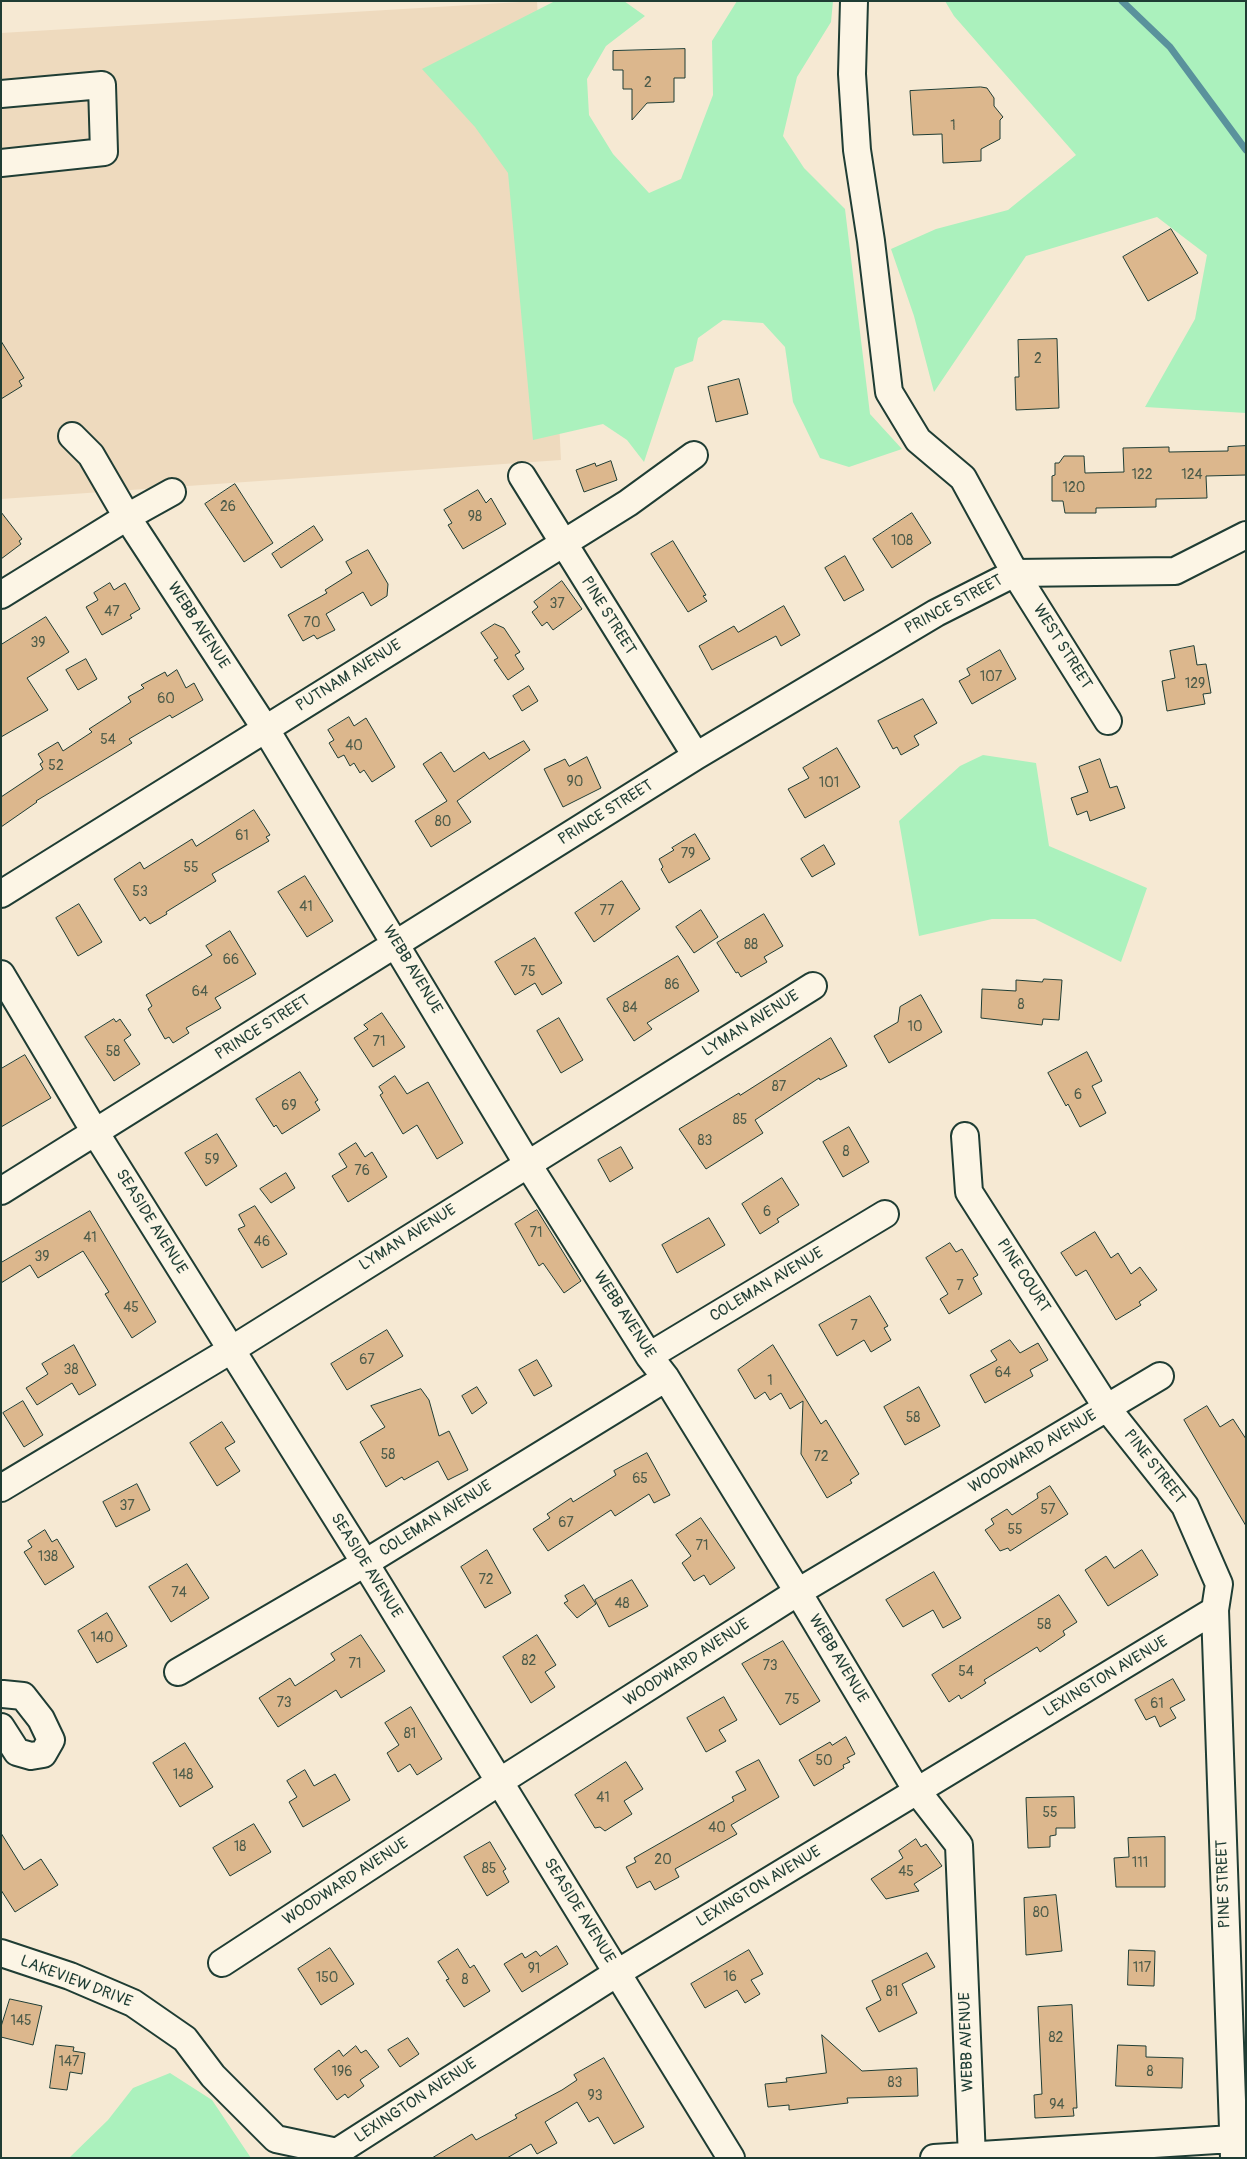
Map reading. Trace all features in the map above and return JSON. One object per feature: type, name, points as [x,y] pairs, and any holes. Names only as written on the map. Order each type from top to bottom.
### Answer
[{"type":"street","name":"WEST STREET","points":[[854,1],[852,74],[857,150],[871,241],[889,392],[918,440],[963,478],[1015,573],[1108,720]]},
{"type":"street","points":[[1,94],[102,85],[104,152],[1,163]]},
{"type":"street","name":"WEBB AVENUE","points":[[72,436],[91,455],[127,517],[266,728],[398,945],[527,1163],[649,1356],[666,1378],[918,1791],[959,1845],[972,2157]]},
{"type":"street","name":"PUTNAM AVENUE","points":[[1,894],[628,503],[694,455]]},
{"type":"street","name":"PINE STREET","points":[[522,476],[696,756]]},
{"type":"street","points":[[1,595],[127,517],[172,492]]},
{"type":"street","name":"PRINCE STREET","points":[[1,1191],[398,945],[696,756],[936,613],[1015,573],[1175,571],[1246,535]]},
{"type":"street","name":"SEASIDE AVENUE","points":[[1,974],[95,1132],[365,1563],[731,2158]]},
{"type":"street","name":"LYMAN AVENUE","points":[[1,1488],[231,1350],[527,1163],[813,986]]},
{"type":"street","name":"PINE COURT","points":[[965,1136],[969,1192],[1107,1408]]},
{"type":"street","name":"COLEMAN AVENUE","points":[[649,1356],[885,1214]]},
{"type":"street","name":"WOODWARD AVENUE","points":[[222,1963],[499,1782],[798,1592],[1160,1376]]},
{"type":"street","name":"COLEMAN AVENUE","points":[[178,1672],[365,1563],[666,1378]]},
{"type":"street","name":"PINE STREET","points":[[1107,1408],[1185,1506],[1219,1584],[1216,1610],[1233,2148]]},
{"type":"street","name":"LEXINGTON AVENUE","points":[[276,2139],[337,2152],[617,1973],[1216,1610]]},
{"type":"street","points":[[1,1727],[18,1752],[31,1756],[43,1754],[51,1740],[41,1719],[23,1696],[2,1694]]},
{"type":"street","name":"LAKEVIEW DRIVE","points":[[1,1953],[70,1976],[133,2003],[185,2039],[213,2076],[276,2139]]},
{"type":"street","points":[[934,2158],[1233,2148]]},
{"type":"shaded area","points":[[537,1],[561,460],[1,499],[1,33]]},
{"type":"green space","points":[[555,1],[624,1],[645,16],[606,46],[587,79],[589,115],[613,154],[649,193],[681,179],[713,95],[712,41],[737,1],[833,1],[831,22],[797,77],[783,136],[804,168],[845,209],[870,414],[902,449],[849,467],[820,458],[793,402],[785,347],[763,323],[723,320],[698,338],[693,361],[675,368],[644,462],[627,440],[603,424],[533,440],[508,173],[475,127],[422,69]]},
{"type":"green space","points":[[945,1],[1246,1],[1246,413],[1145,407],[1195,319],[1207,255],[1157,217],[1026,256],[934,392],[914,316],[891,249],[936,229],[1008,210],[1076,155],[954,16]]},
{"type":"green space","points":[[983,755],[1036,763],[1049,846],[1147,888],[1121,962],[1035,919],[992,919],[919,936],[899,821],[960,766]]},
{"type":"green space","points":[[170,2073],[212,2100],[251,2158],[69,2158],[108,2120],[133,2088]]},
{"type":"building","points":[[685,49],[685,78],[674,78],[674,102],[647,103],[632,120],[632,89],[623,89],[623,70],[613,70],[613,51]]},
{"type":"building","points":[[987,88],[994,98],[994,106],[1003,117],[1000,120],[1000,139],[981,149],[981,161],[943,163],[942,134],[913,135],[910,91]]},
{"type":"building","points":[[1171,229],[1198,273],[1148,301],[1123,257]]},
{"type":"building","points":[[1057,339],[1059,408],[1016,410],[1015,377],[1019,377],[1018,340]]},
{"type":"building","points":[[1,341],[24,378],[19,381],[22,386],[1,399]]},
{"type":"building","points":[[739,379],[748,414],[716,422],[708,387]]},
{"type":"building","points":[[1246,446],[1246,475],[1206,476],[1207,498],[1156,499],[1156,507],[1096,508],[1096,513],[1065,513],[1063,501],[1052,501],[1052,476],[1055,475],[1055,463],[1059,463],[1064,456],[1084,456],[1085,473],[1124,472],[1123,448],[1169,447],[1169,452],[1228,451],[1228,447]]},
{"type":"building","points":[[611,461],[617,480],[584,492],[576,470],[595,463],[596,466]]},
{"type":"building","points":[[235,484],[273,543],[244,562],[205,504]]},
{"type":"building","points":[[478,490],[486,503],[491,498],[506,524],[463,549],[448,525],[452,523],[444,510]]},
{"type":"building","points":[[1,512],[22,539],[19,541],[21,544],[1,559]]},
{"type":"building","points":[[912,513],[931,543],[892,568],[873,539]]},
{"type":"building","points":[[314,526],[323,540],[281,568],[272,554]]},
{"type":"building","points":[[673,541],[706,595],[703,596],[707,601],[688,612],[651,554]]},
{"type":"building","points":[[368,550],[388,584],[387,596],[371,606],[363,592],[326,614],[335,630],[317,639],[314,635],[303,641],[288,615],[327,593],[325,590],[352,573],[346,562]]},
{"type":"building","points":[[845,556],[864,590],[844,601],[825,568]]},
{"type":"building","points":[[562,581],[582,609],[553,630],[547,622],[542,626],[532,612],[538,607],[534,602]]},
{"type":"building","points":[[110,583],[114,590],[125,583],[140,609],[130,615],[132,618],[102,635],[86,607],[98,600],[94,593]]},
{"type":"building","points":[[784,606],[800,635],[781,646],[776,636],[712,670],[699,646],[734,626],[738,632]]},
{"type":"building","points":[[46,617],[69,652],[27,678],[48,710],[1,737],[1,645]]},
{"type":"building","points":[[495,624],[504,628],[520,652],[515,655],[524,669],[508,680],[494,660],[498,658],[481,633]]},
{"type":"building","points":[[1194,646],[1197,665],[1206,664],[1211,693],[1203,694],[1205,704],[1167,711],[1162,681],[1175,678],[1170,651]]},
{"type":"building","points":[[1000,650],[1016,679],[972,704],[959,681],[970,675],[967,669]]},
{"type":"building","points":[[86,659],[97,679],[78,690],[66,670]]},
{"type":"building","points":[[177,670],[186,688],[194,683],[203,700],[172,718],[170,715],[129,739],[132,743],[36,801],[1,827],[1,797],[43,769],[40,764],[43,762],[38,754],[58,742],[63,751],[92,732],[89,729],[131,702],[128,697],[144,688],[141,685],[165,672],[167,676]]},
{"type":"building","points":[[529,686],[538,701],[522,711],[513,696]]},
{"type":"building","points":[[923,699],[937,723],[914,736],[919,745],[901,755],[897,747],[893,749],[878,721]]},
{"type":"building","points":[[349,717],[354,726],[366,718],[395,767],[372,782],[364,770],[360,773],[354,763],[350,766],[344,755],[338,758],[329,743],[334,740],[328,730]]},
{"type":"building","points":[[524,741],[530,750],[457,801],[471,822],[431,847],[415,821],[447,801],[423,764],[441,752],[454,772],[484,752],[489,759]]},
{"type":"building","points":[[837,748],[860,787],[805,818],[788,789],[809,778],[803,768]]},
{"type":"building","points":[[587,757],[601,788],[563,807],[544,769],[565,759],[569,766]]},
{"type":"building","points":[[1100,759],[1110,788],[1117,786],[1125,808],[1090,821],[1087,811],[1077,815],[1071,798],[1088,792],[1079,767]]},
{"type":"building","points":[[254,810],[270,835],[266,837],[269,841],[212,874],[216,881],[166,912],[167,914],[150,924],[145,917],[140,921],[114,879],[140,862],[144,869],[192,839],[196,846]]},
{"type":"building","points":[[695,834],[710,859],[669,883],[661,869],[663,867],[659,859],[674,850],[672,848]]},
{"type":"building","points":[[824,845],[835,864],[812,877],[801,859]]},
{"type":"building","points":[[305,876],[333,921],[307,937],[278,892]]},
{"type":"building","points":[[622,881],[640,909],[594,942],[575,913]]},
{"type":"building","points":[[79,904],[102,942],[78,956],[56,918]]},
{"type":"building","points":[[701,910],[718,937],[694,953],[676,927]]},
{"type":"building","points":[[764,914],[783,946],[764,957],[767,962],[741,977],[738,972],[736,973],[717,943]]},
{"type":"building","points":[[230,931],[256,974],[215,998],[221,1008],[186,1028],[189,1033],[173,1043],[169,1037],[165,1039],[148,1009],[152,1006],[146,995],[212,955],[206,946]]},
{"type":"building","points":[[535,938],[562,983],[542,995],[535,983],[515,995],[495,962]]},
{"type":"building","points":[[678,956],[699,991],[647,1023],[652,1029],[634,1041],[607,999]]},
{"type":"building","points":[[1044,979],[1062,980],[1059,1020],[1043,1019],[1042,1025],[981,1018],[982,989],[1016,991],[1016,980],[1042,982]]},
{"type":"building","points":[[921,995],[942,1032],[889,1063],[874,1036],[898,1022],[900,1007]]},
{"type":"building","points":[[382,1013],[405,1047],[373,1067],[354,1038],[368,1029],[364,1025]]},
{"type":"building","points":[[559,1018],[583,1060],[561,1073],[537,1031]]},
{"type":"building","points":[[114,1019],[116,1022],[120,1019],[131,1035],[124,1040],[140,1064],[114,1081],[85,1037]]},
{"type":"building","points":[[831,1038],[847,1066],[820,1080],[819,1078],[755,1120],[763,1133],[706,1169],[679,1129],[739,1093],[740,1095]]},
{"type":"building","points":[[1087,1052],[1102,1081],[1092,1086],[1106,1113],[1080,1127],[1048,1073]]},
{"type":"building","points":[[25,1055],[51,1098],[1,1127],[1,1069]]},
{"type":"building","points":[[300,1072],[318,1100],[315,1102],[320,1110],[282,1134],[276,1125],[274,1127],[256,1099]]},
{"type":"building","points":[[395,1076],[407,1094],[428,1082],[463,1143],[437,1159],[417,1125],[403,1134],[380,1095],[383,1093],[379,1087]]},
{"type":"building","points":[[849,1127],[869,1162],[843,1177],[823,1142]]},
{"type":"building","points":[[217,1134],[237,1166],[206,1186],[185,1153]]},
{"type":"building","points":[[356,1143],[365,1157],[372,1152],[387,1177],[348,1202],[332,1176],[347,1167],[339,1154]]},
{"type":"building","points":[[621,1147],[633,1168],[610,1182],[598,1160]]},
{"type":"building","points":[[286,1173],[295,1188],[271,1203],[260,1189]]},
{"type":"building","points":[[782,1178],[799,1205],[777,1219],[779,1222],[760,1234],[742,1204]]},
{"type":"building","points":[[255,1206],[287,1254],[262,1268],[238,1229],[245,1226],[239,1215]]},
{"type":"building","points":[[537,1210],[581,1281],[564,1293],[543,1263],[539,1266],[515,1224]]},
{"type":"building","points":[[90,1211],[156,1322],[132,1338],[105,1294],[109,1292],[83,1251],[38,1278],[30,1265],[1,1283],[1,1263]]},
{"type":"building","points":[[709,1218],[725,1245],[677,1273],[662,1245]]},
{"type":"building","points":[[1095,1232],[1111,1258],[1118,1253],[1131,1274],[1140,1267],[1157,1290],[1139,1302],[1141,1305],[1116,1320],[1086,1270],[1076,1276],[1061,1253]]},
{"type":"building","points":[[950,1243],[956,1252],[962,1249],[978,1275],[973,1278],[982,1294],[949,1314],[940,1299],[948,1294],[926,1258]]},
{"type":"building","points":[[870,1296],[888,1326],[884,1328],[891,1340],[871,1352],[864,1340],[837,1356],[819,1325]]},
{"type":"building","points":[[387,1330],[403,1356],[347,1390],[331,1364]]},
{"type":"building","points":[[1010,1340],[1020,1353],[1038,1343],[1048,1360],[1030,1370],[1033,1376],[985,1403],[970,1375],[997,1360],[991,1351]]},
{"type":"building","points":[[74,1345],[96,1385],[79,1395],[72,1383],[37,1405],[26,1388],[48,1374],[42,1364]]},
{"type":"building","points":[[773,1345],[821,1424],[826,1420],[859,1474],[850,1480],[852,1483],[827,1498],[801,1454],[803,1401],[790,1409],[781,1393],[770,1400],[765,1392],[755,1399],[738,1370]]},
{"type":"building","points":[[537,1360],[552,1386],[534,1396],[519,1370]]},
{"type":"building","points":[[477,1387],[487,1403],[472,1414],[462,1396]]},
{"type":"building","points":[[919,1387],[940,1426],[905,1445],[884,1407]]},
{"type":"building","points":[[421,1389],[429,1400],[439,1436],[449,1431],[468,1470],[448,1480],[438,1461],[404,1480],[402,1477],[386,1487],[360,1442],[385,1427],[371,1406]]},
{"type":"building","points":[[23,1401],[43,1435],[24,1447],[3,1413]]},
{"type":"building","points":[[1207,1406],[1220,1427],[1233,1419],[1246,1439],[1246,1526],[1184,1420]]},
{"type":"building","points":[[222,1422],[235,1442],[225,1448],[240,1471],[217,1486],[190,1443]]},
{"type":"building","points":[[647,1453],[670,1495],[654,1503],[649,1494],[615,1516],[611,1510],[548,1551],[533,1529],[550,1518],[547,1514],[571,1498],[573,1502],[616,1475],[614,1471]]},
{"type":"building","points":[[137,1484],[150,1510],[116,1527],[103,1502]]},
{"type":"building","points":[[1050,1486],[1068,1514],[1010,1551],[1008,1548],[1000,1551],[985,1530],[994,1524],[991,1519],[1007,1509],[1012,1515],[1038,1498],[1037,1494]]},
{"type":"building","points":[[701,1518],[735,1568],[710,1585],[704,1575],[694,1581],[682,1563],[691,1556],[676,1535]]},
{"type":"building","points":[[45,1530],[52,1542],[57,1539],[74,1567],[45,1585],[24,1552],[32,1547],[28,1541]]},
{"type":"building","points":[[487,1550],[511,1593],[485,1608],[461,1567]]},
{"type":"building","points":[[1142,1550],[1158,1575],[1108,1606],[1085,1570],[1106,1556],[1114,1568]]},
{"type":"building","points":[[187,1564],[209,1598],[171,1622],[149,1587]]},
{"type":"building","points":[[934,1572],[961,1618],[943,1628],[933,1610],[903,1627],[886,1600]]},
{"type":"building","points":[[632,1580],[648,1606],[609,1627],[595,1600]]},
{"type":"building","points":[[584,1585],[596,1604],[577,1618],[564,1603],[568,1601],[565,1596]]},
{"type":"building","points":[[1059,1595],[1077,1622],[1063,1631],[1065,1635],[1040,1652],[1037,1647],[984,1680],[986,1683],[961,1699],[959,1695],[949,1702],[932,1675]]},
{"type":"building","points":[[107,1613],[127,1646],[97,1663],[78,1631]]},
{"type":"building","points":[[361,1635],[385,1671],[341,1698],[336,1690],[278,1727],[259,1698],[290,1678],[295,1686],[335,1660],[331,1654]]},
{"type":"building","points":[[537,1635],[556,1665],[545,1672],[555,1687],[531,1703],[503,1657]]},
{"type":"building","points":[[783,1641],[820,1701],[780,1725],[742,1664]]},
{"type":"building","points":[[1173,1679],[1185,1700],[1170,1708],[1176,1718],[1160,1727],[1155,1716],[1146,1720],[1135,1700]]},
{"type":"building","points":[[724,1697],[737,1720],[719,1730],[726,1741],[706,1752],[687,1718]]},
{"type":"building","points":[[411,1707],[442,1759],[417,1775],[410,1764],[398,1772],[387,1753],[399,1745],[385,1723]]},
{"type":"building","points":[[846,1737],[855,1754],[847,1758],[850,1762],[843,1765],[844,1768],[814,1786],[799,1760],[830,1742],[832,1745]]},
{"type":"building","points":[[185,1743],[213,1787],[180,1807],[153,1763]]},
{"type":"building","points":[[759,1760],[779,1797],[731,1825],[737,1834],[675,1869],[679,1877],[655,1890],[650,1881],[637,1888],[626,1867],[636,1862],[634,1858],[734,1801],[732,1797],[746,1790],[736,1772]]},
{"type":"building","points":[[626,1762],[643,1789],[624,1801],[632,1814],[605,1831],[600,1827],[595,1828],[575,1795]]},
{"type":"building","points":[[305,1770],[314,1786],[335,1774],[350,1800],[303,1827],[289,1802],[297,1797],[287,1781]]},
{"type":"building","points":[[1074,1797],[1075,1828],[1056,1828],[1056,1835],[1050,1836],[1050,1847],[1028,1848],[1026,1798]]},
{"type":"building","points":[[254,1824],[271,1852],[230,1876],[213,1848]]},
{"type":"building","points":[[1,1833],[24,1870],[41,1859],[58,1885],[15,1912],[1,1890]]},
{"type":"building","points":[[1165,1837],[1165,1887],[1116,1887],[1114,1858],[1129,1857],[1128,1838]]},
{"type":"building","points":[[916,1839],[921,1847],[926,1844],[942,1866],[914,1884],[919,1891],[886,1899],[871,1879],[903,1858],[899,1851]]},
{"type":"building","points":[[490,1842],[506,1869],[503,1871],[509,1882],[487,1896],[464,1857]]},
{"type":"building","points":[[1056,1895],[1062,1951],[1026,1955],[1024,1898]]},
{"type":"building","points":[[557,1946],[568,1964],[522,1992],[504,1964],[522,1953],[525,1958],[536,1951],[540,1956]]},
{"type":"building","points":[[330,1948],[354,1984],[321,2005],[298,1969]]},
{"type":"building","points":[[458,1949],[470,1968],[474,1965],[490,1991],[464,2007],[446,1980],[449,1979],[438,1962]]},
{"type":"building","points":[[749,1950],[763,1974],[751,1980],[760,1994],[745,2003],[737,1990],[705,2008],[691,1984]]},
{"type":"building","points":[[1129,1950],[1155,1951],[1154,1986],[1128,1985]]},
{"type":"building","points":[[927,1953],[935,1967],[902,1984],[917,2013],[879,2032],[866,2008],[881,2000],[872,1981]]},
{"type":"building","points":[[10,1999],[42,2006],[33,2045],[1,2037],[1,2027]]},
{"type":"building","points":[[1072,2005],[1077,2108],[1073,2108],[1074,2116],[1035,2118],[1034,2095],[1042,2094],[1038,2007]]},
{"type":"building","points":[[822,2035],[862,2071],[917,2068],[918,2096],[847,2098],[848,2103],[789,2110],[789,2105],[768,2107],[765,2084],[787,2082],[786,2078],[826,2073]]},
{"type":"building","points":[[408,2038],[419,2054],[400,2067],[388,2050]]},
{"type":"building","points":[[56,2045],[74,2047],[73,2051],[85,2053],[82,2074],[70,2072],[67,2090],[50,2088]]},
{"type":"building","points":[[1118,2045],[1146,2046],[1146,2057],[1183,2058],[1182,2088],[1116,2086]]},
{"type":"building","points":[[356,2046],[361,2053],[366,2050],[379,2067],[360,2080],[364,2086],[348,2098],[345,2094],[337,2100],[314,2069],[339,2050],[343,2056]]},
{"type":"building","points":[[604,2058],[644,2127],[614,2144],[598,2117],[589,2122],[577,2102],[545,2122],[557,2143],[537,2154],[531,2144],[507,2158],[432,2158],[472,2134],[476,2140],[517,2118],[515,2115],[562,2090],[577,2080],[574,2075]]},
{"type":"waterway","points":[[1122,1],[1170,47],[1246,150]]}]
